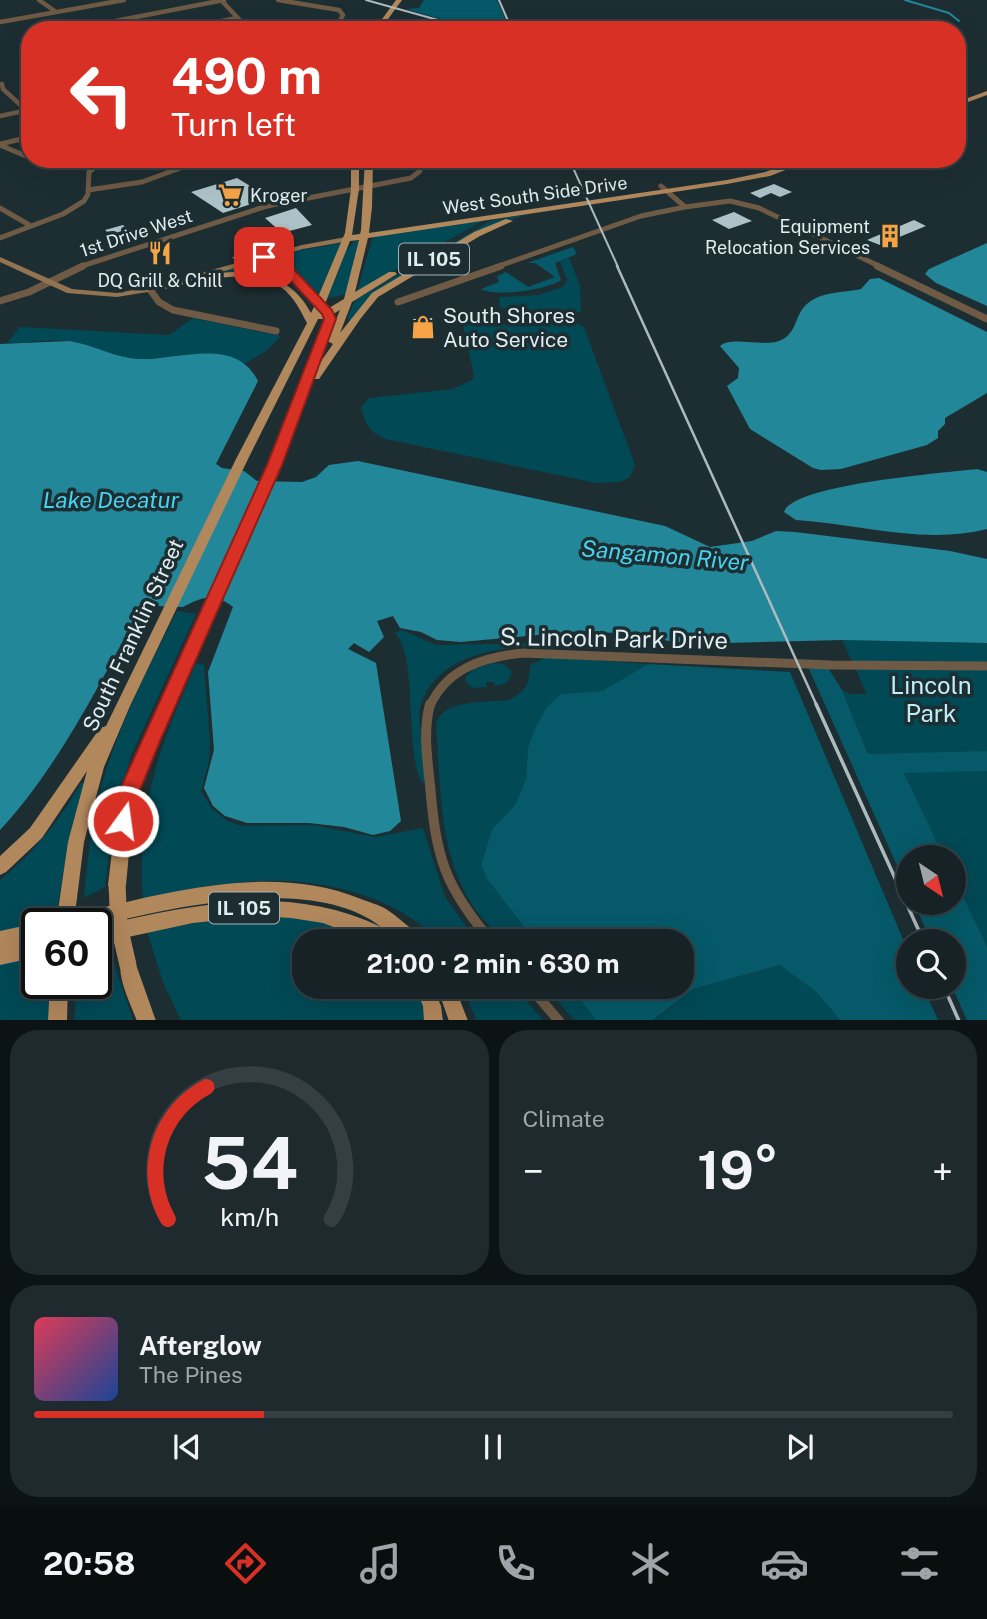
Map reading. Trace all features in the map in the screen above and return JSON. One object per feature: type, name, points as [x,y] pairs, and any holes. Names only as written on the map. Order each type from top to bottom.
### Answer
[{"type":"main road","points":[[384,21],[399,0]]},
{"type":"main road","points":[[390,21],[405,0]]},
{"type":"main road","points":[[966,101],[987,93]]},
{"type":"main road","points":[[319,304],[347,236],[355,189],[355,168]]},
{"type":"main road","points":[[321,364],[350,299],[366,233],[369,168]]},
{"type":"main road","name":"West South Side Drive","points":[[366,233],[580,205],[761,168]]},
{"type":"main road","name":"West South Side Drive","points":[[366,233],[521,207],[750,178],[782,168]]},
{"type":"main road","name":"IL 105","points":[[147,1020],[128,965],[119,926],[117,884],[126,800],[293,417],[321,364],[372,298],[393,283],[489,228],[525,216],[580,205]]},
{"type":"main road","name":"IL 105","points":[[312,323],[493,218],[521,207]]},
{"type":"main road","points":[[347,236],[366,233]]},
{"type":"main road","points":[[236,258],[264,257],[282,263],[328,313],[330,319],[293,417]]},
{"type":"main road","points":[[152,287],[223,275],[265,277],[292,290],[304,304],[312,323]]},
{"type":"main road","name":"South Franklin Street","points":[[67,908],[86,796],[123,706],[319,304]]},
{"type":"main road","points":[[0,867],[36,833],[123,706]]},
{"type":"main road","points":[[112,914],[188,898],[267,890],[317,894],[354,902],[387,918],[399,929]]},
{"type":"main road","name":"IL 105","points":[[112,932],[198,914],[266,906],[296,908],[333,916],[366,929]]},
{"type":"main road","points":[[0,940],[21,935]]},
{"type":"main road","points":[[0,956],[21,951]]},
{"type":"main road","points":[[57,1020],[58,999]]},
{"type":"main road","points":[[429,999],[434,1020]]},
{"type":"main road","points":[[451,999],[459,1020]]},
{"type":"street","points":[[39,0],[56,12]]},
{"type":"street","points":[[0,22],[124,0]]},
{"type":"street","points":[[117,21],[222,0],[240,21]]},
{"type":"street","points":[[278,0],[341,11],[343,15],[340,21]]},
{"type":"street","points":[[222,21],[237,18]]},
{"type":"street","points":[[2,84],[3,89],[21,104]]},
{"type":"street","points":[[0,116],[21,112]]},
{"type":"street","points":[[0,144],[21,139]]},
{"type":"street","points":[[0,144],[21,153]]},
{"type":"street","points":[[0,238],[71,210],[85,199],[88,175],[92,168]]},
{"type":"street","points":[[88,190],[142,182],[180,168]]},
{"type":"street","name":"1st Drive West","points":[[0,301],[24,294],[94,261],[267,206],[415,176],[420,168]]},
{"type":"street","points":[[664,189],[685,207]]},
{"type":"street","points":[[398,302],[641,216],[730,201],[759,208],[987,319]]},
{"type":"street","points":[[0,208],[31,226]]},
{"type":"street","points":[[0,259],[70,291],[96,295],[152,287],[347,236]]},
{"type":"street","points":[[152,287],[236,258],[286,245],[347,236]]},
{"type":"street","points":[[152,287],[159,302],[173,310],[276,331]]},
{"type":"street","name":"S. Lincoln Park Drive","points":[[481,929],[460,903],[439,858],[432,818],[425,727],[428,709],[444,684],[468,665],[494,656],[523,653],[831,665],[987,666]]},
{"type":"street","points":[[541,999],[559,1020]]},
{"type":"green space","points":[[532,213],[497,224],[367,301],[350,321],[347,318],[355,300],[490,221]]},
{"type":"green space","points":[[484,220],[357,292],[373,236]]},
{"type":"green space","points":[[354,241],[359,241],[348,294],[328,298],[346,251]]},
{"type":"green space","points":[[341,243],[319,294],[284,259],[275,255]]},
{"type":"green space","points":[[569,258],[580,285],[581,312],[518,313],[500,307],[499,298],[502,297],[538,295],[563,287],[567,280],[560,261]]},
{"type":"green space","points":[[264,259],[279,265],[314,305],[294,285],[283,279],[247,272],[220,273]]},
{"type":"green space","points":[[460,311],[476,312],[504,325],[569,322],[584,327],[635,465],[630,477],[620,482],[596,483],[385,439],[371,430],[361,407],[369,398],[453,389],[472,380],[474,376]]},
{"type":"green space","points":[[193,318],[281,336],[266,351],[244,364],[231,358],[205,354],[152,359],[130,358],[71,341],[7,343],[20,327],[169,335]]},
{"type":"green space","points":[[177,611],[196,614],[130,758],[111,836],[105,887],[84,898],[92,827],[112,753],[131,705]]},
{"type":"green space","points":[[402,630],[436,645],[531,643],[530,647],[495,650],[462,661],[435,680],[425,695],[419,712],[425,782],[422,783],[413,747],[407,662],[395,633]]},
{"type":"green space","name":"Lincoln Park","points":[[842,640],[987,643],[987,947],[966,902],[966,845],[938,845],[894,753],[868,754],[842,690],[850,694],[867,694]]},
{"type":"green space","points":[[546,657],[648,664],[602,691],[561,694],[547,708],[528,747],[526,779],[515,805],[492,829],[481,865],[487,879],[526,929],[493,929],[478,913],[465,892],[448,847],[441,798],[436,724],[440,716],[456,706],[515,697],[526,686],[530,665]]},
{"type":"green space","points":[[196,663],[204,665],[210,743],[209,761],[201,791],[212,809],[228,821],[242,826],[313,825],[375,837],[423,828],[445,897],[468,929],[425,929],[397,909],[372,898],[317,884],[290,881],[238,883],[143,901],[143,835],[147,806],[171,723]]},
{"type":"green space","points":[[493,663],[504,664],[512,672],[507,683],[495,686],[494,682],[486,682],[487,687],[473,688],[467,683],[465,678],[472,670]]},
{"type":"green space","points":[[81,783],[86,783],[67,856],[57,908],[21,908],[21,928],[0,933],[0,880],[24,859],[64,810]]},
{"type":"green space","points":[[237,915],[290,915],[342,925],[351,929],[292,929],[292,999],[422,999],[427,1020],[181,1020],[164,985],[147,932]]},
{"type":"green space","points":[[21,957],[21,999],[51,999],[50,1020],[0,1020],[0,962]]},
{"type":"green space","points":[[112,960],[133,1020],[74,1020],[76,999],[112,999]]},
{"type":"green space","points":[[781,965],[816,992],[840,1020],[654,1020],[680,999],[694,999],[694,989]]},
{"type":"green space","points":[[468,999],[525,999],[543,1020],[476,1020]]},
{"type":"green space","points":[[556,999],[579,999],[596,1020],[574,1020]]},
{"type":"shaded area","points":[[424,0],[497,0],[506,21],[448,21],[406,9],[419,8]]},
{"type":"shaded area","points":[[573,247],[577,254],[555,263],[561,280],[554,284],[509,292],[481,289],[499,282],[497,276],[506,272],[528,287],[555,277],[535,263],[527,263]]},
{"type":"shaded area","points":[[648,664],[790,672],[899,929],[896,929],[896,999],[928,999],[938,1020],[840,1020],[816,992],[780,965],[694,989],[694,929],[526,929],[487,879],[481,865],[492,829],[515,805],[526,779],[528,747],[546,708],[561,694],[602,691]]},
{"type":"shaded area","points":[[828,668],[842,690],[868,754],[987,751],[987,771],[904,773],[938,845],[896,845],[896,863],[809,669]]},
{"type":"shaded area","points":[[966,902],[987,947],[987,1020],[967,1020],[957,999],[966,999],[966,929],[926,929],[919,915],[966,915]]},
{"type":"shaded area","points":[[579,999],[680,999],[653,1020],[596,1020]]},
{"type":"water","points":[[987,243],[987,306],[936,283],[925,274],[929,269]]},
{"type":"water","points":[[879,278],[987,332],[987,393],[945,418],[945,424],[938,431],[938,438],[927,445],[841,469],[813,468],[750,429],[727,386],[738,378],[739,368],[720,346],[731,342],[779,341],[789,335],[801,311],[816,298],[861,289],[870,279]]},
{"type":"water","name":"Lake Decatur","points":[[70,341],[138,359],[220,354],[235,358],[248,367],[258,381],[216,464],[222,468],[244,471],[257,481],[302,482],[316,477],[329,465],[358,461],[665,526],[710,547],[752,541],[776,531],[950,551],[987,559],[987,643],[842,640],[684,644],[634,634],[581,631],[461,642],[437,640],[421,632],[400,628],[393,616],[377,621],[384,637],[369,652],[354,643],[348,649],[376,663],[401,821],[390,831],[373,835],[344,827],[309,823],[247,823],[225,816],[213,806],[204,788],[214,750],[208,672],[233,607],[214,598],[196,601],[183,607],[155,606],[139,611],[58,753],[21,806],[0,830],[0,344]]},
{"type":"water","points":[[977,469],[987,472],[987,529],[940,535],[892,532],[796,520],[784,512],[794,502],[841,487]]},
{"type":"building","name":"Kroger","points":[[237,178],[270,198],[223,213],[191,192]]},
{"type":"building","points":[[774,184],[792,192],[780,197],[771,193],[760,198],[750,193]]},
{"type":"building","points":[[296,208],[312,225],[282,233],[265,218]]},
{"type":"building","points":[[734,212],[752,221],[729,229],[712,220]]},
{"type":"building","name":"Equipment Relocation Services","points":[[914,220],[926,226],[880,245],[867,240]]},
{"type":"building","points":[[123,225],[140,239],[122,245],[105,230]]},
{"type":"building","name":"South Shores Auto Service","points":[[432,318],[434,336],[414,337],[413,319]]},
{"type":"waterway","points":[[905,0],[949,13],[959,21]]},
{"type":"railway","points":[[366,0],[442,21]]},
{"type":"railway","points":[[499,0],[508,21]]},
{"type":"railway","points":[[573,168],[618,267]]},
{"type":"railway","points":[[617,266],[817,706]]},
{"type":"railway","points":[[816,704],[918,929]]},
{"type":"railway","points":[[949,999],[959,1020]]},
{"type":"place","name":"Kroger","points":[[230,195]]},
{"type":"place","name":"Equipment Relocation Services","points":[[890,236]]},
{"type":"place","name":"DQ Grill & Chill","points":[[160,253]]},
{"type":"place","name":"South Shores Auto Service","points":[[423,327]]},
{"type":"route","points":[[123,821],[126,800],[150,741],[274,465],[330,319],[328,313],[282,263],[264,257]]},
{"type":"water label","name":"Sangamon River","points":[[665,555]]}]
